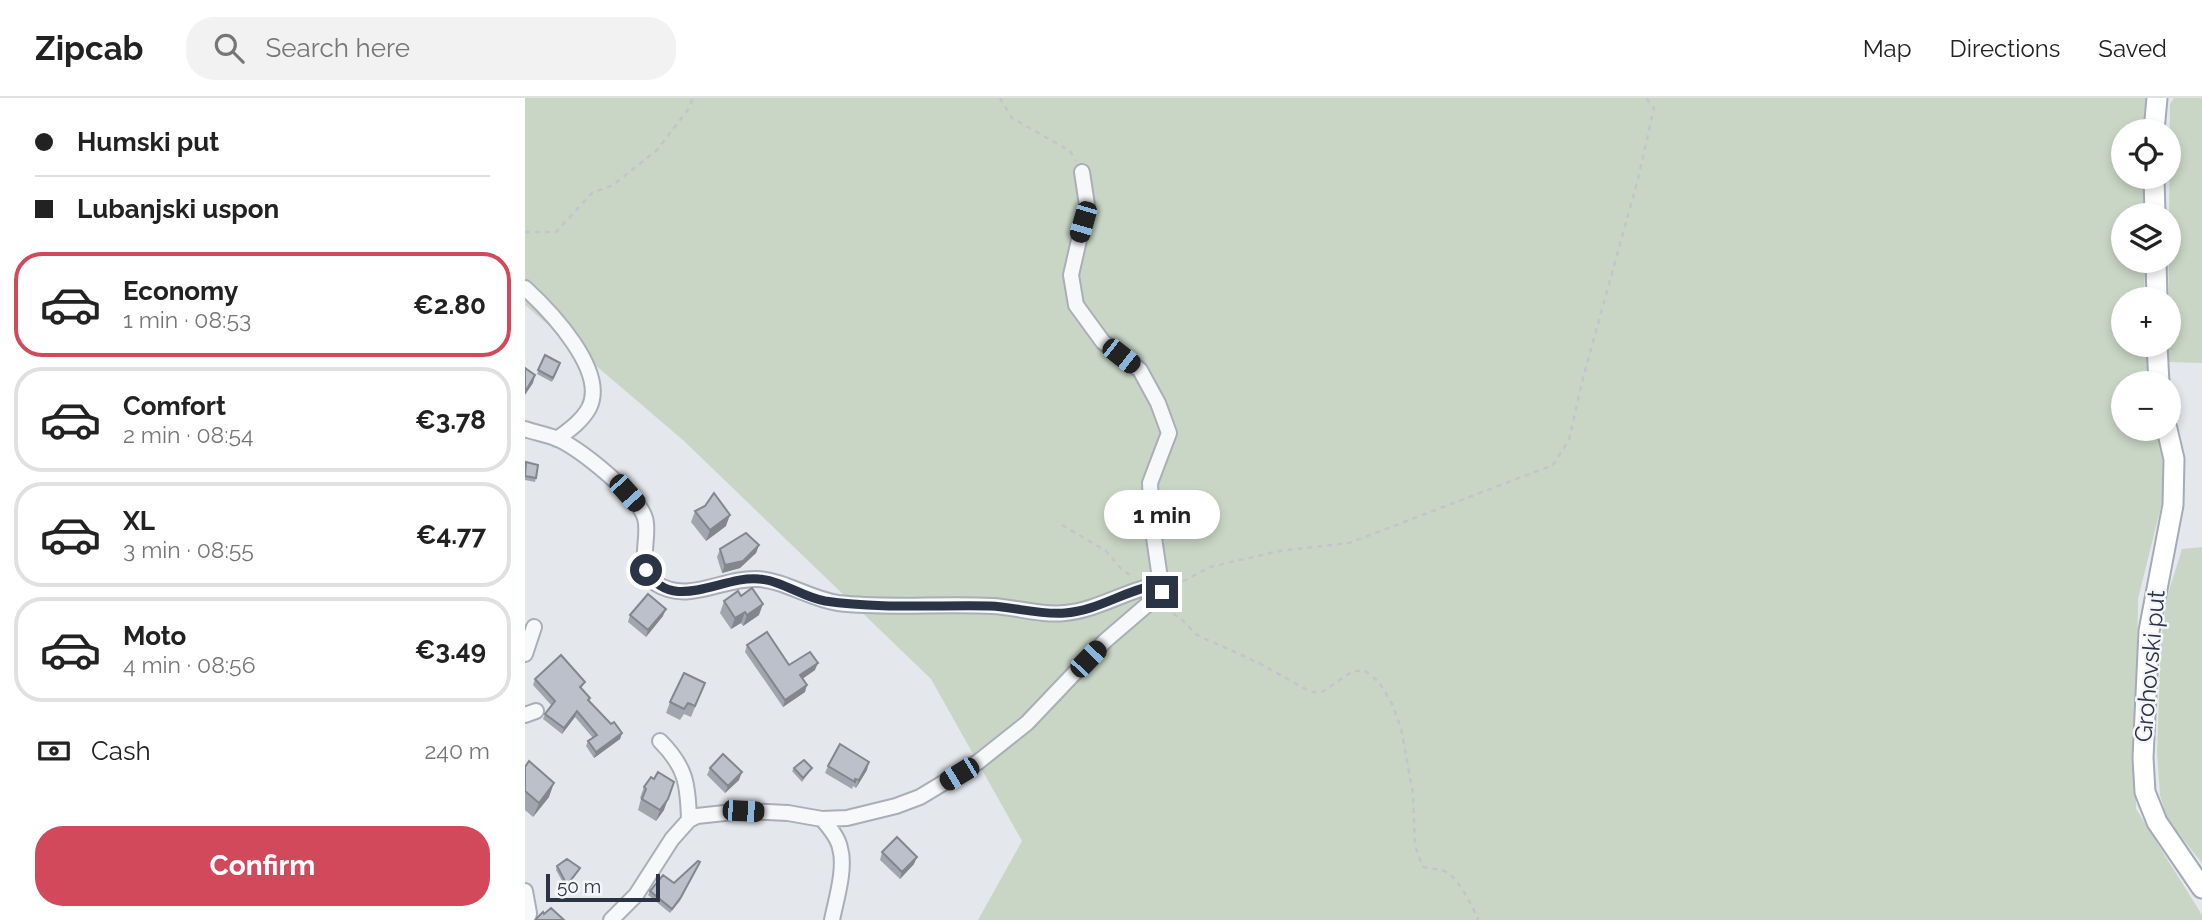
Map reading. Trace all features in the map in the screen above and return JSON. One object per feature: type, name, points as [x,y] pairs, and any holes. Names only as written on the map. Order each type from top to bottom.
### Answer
[{"type":"main road","points":[[2155,119],[2157,98]]},
{"type":"main road","name":"Grohovski put","points":[[2170,441],[2174,459],[2173,505],[2148,631],[2144,781],[2145,792],[2157,822],[2202,888]]},
{"type":"street","points":[[611,920],[636,895],[672,839],[689,820],[697,816],[743,811],[787,813],[823,819],[847,818],[920,797],[978,762],[1027,723],[1155,593],[1150,483],[1169,433],[1159,403],[1140,370],[1103,342],[1076,305],[1071,275],[1087,205],[1082,172]]},
{"type":"street","points":[[525,288],[545,306],[568,335],[591,380],[593,393],[589,408],[577,423],[557,439]]},
{"type":"street","points":[[525,429],[557,439],[584,453],[640,508],[648,528],[646,570],[652,581],[674,592],[687,592],[750,579],[787,585],[820,600],[843,603],[925,607],[993,606],[1063,614],[1082,611],[1132,590],[1155,593]]},
{"type":"street","points":[[525,654],[534,627]]},
{"type":"street","points":[[660,741],[675,757],[685,777],[689,820]]},
{"type":"street","points":[[823,819],[841,848],[840,878],[832,920]]},
{"type":"street","points":[[525,891],[528,920]]},
{"type":"path","points":[[525,232],[556,232],[592,193],[613,185],[657,150],[693,98]]},
{"type":"path","points":[[1000,98],[1013,118],[1070,152],[1082,172]]},
{"type":"path","points":[[1155,593],[1210,567],[1279,551],[1349,543],[1553,465],[1569,440],[1583,378],[1638,179],[1654,108],[1646,98]]},
{"type":"path","points":[[1062,525],[1106,551],[1122,570],[1155,593],[1197,635],[1259,663],[1311,692],[1322,692],[1353,671],[1365,671],[1380,682],[1401,728],[1413,794],[1415,845],[1419,859],[1422,866],[1430,870],[1441,869],[1450,874],[1479,919]]},
{"type":"green space","points":[[525,98],[2151,98],[2150,119],[2111,119],[2111,189],[2148,189],[2147,203],[2111,203],[2111,273],[2145,273],[2144,287],[2111,287],[2111,357],[2148,357],[2150,371],[2111,371],[2111,441],[2160,441],[2166,486],[2138,599],[2136,809],[2202,915],[2202,920],[978,920],[1022,841],[931,679],[684,441],[525,305]]},
{"type":"green space","points":[[2174,98],[2202,98],[2202,363],[2168,362],[2168,357],[2181,357],[2181,287],[2169,287],[2169,273],[2181,273],[2181,203],[2169,203],[2169,189],[2181,189],[2181,119],[2170,119],[2170,104]]},
{"type":"green space","points":[[2202,547],[2202,863],[2167,819],[2160,795],[2157,753],[2161,640],[2167,597],[2182,549]]},
{"type":"building","points":[[545,355],[560,363],[553,378],[538,370]]},
{"type":"building","points":[[525,368],[535,375],[525,392]]},
{"type":"building","points":[[526,462],[538,465],[536,478],[525,476]]},
{"type":"building","points":[[714,493],[730,515],[710,530],[695,511],[705,506]]},
{"type":"building","points":[[746,533],[759,545],[743,561],[725,565],[720,549]]},
{"type":"building","points":[[752,588],[763,604],[747,615],[745,612],[735,618],[724,601],[738,591],[741,596]]},
{"type":"building","points":[[648,594],[666,609],[648,630],[630,615]]},
{"type":"building","points":[[767,632],[789,665],[810,652],[818,663],[800,675],[807,685],[785,700],[747,645]]},
{"type":"building","points":[[561,655],[585,682],[580,687],[590,698],[588,700],[611,724],[614,722],[622,733],[596,752],[588,741],[597,735],[577,711],[564,728],[545,714],[555,701],[535,679]]},
{"type":"building","points":[[684,673],[705,683],[695,706],[688,703],[684,709],[670,702]]},
{"type":"building","points":[[840,744],[869,762],[859,780],[855,779],[855,782],[828,766]]},
{"type":"building","points":[[723,754],[742,772],[728,786],[710,768]]},
{"type":"building","points":[[804,760],[812,768],[803,778],[794,768]]},
{"type":"building","points":[[529,761],[554,783],[539,803],[525,791],[525,767]]},
{"type":"building","points":[[658,772],[674,782],[668,799],[660,810],[642,799],[646,789],[644,787]]},
{"type":"building","points":[[897,837],[917,857],[902,872],[882,852]]},
{"type":"building","points":[[567,859],[580,868],[567,885],[557,866]]},
{"type":"building","points":[[700,862],[672,909],[650,891],[663,875],[674,883]]},
{"type":"building","points":[[551,908],[564,920],[535,920],[543,912],[544,914]]},
{"type":"route","points":[[646,570],[652,581],[674,592],[706,589],[738,580],[760,579],[787,585],[820,600],[843,603],[925,607],[993,606],[1063,614],[1082,611],[1132,590],[1151,586],[1162,592]]}]
